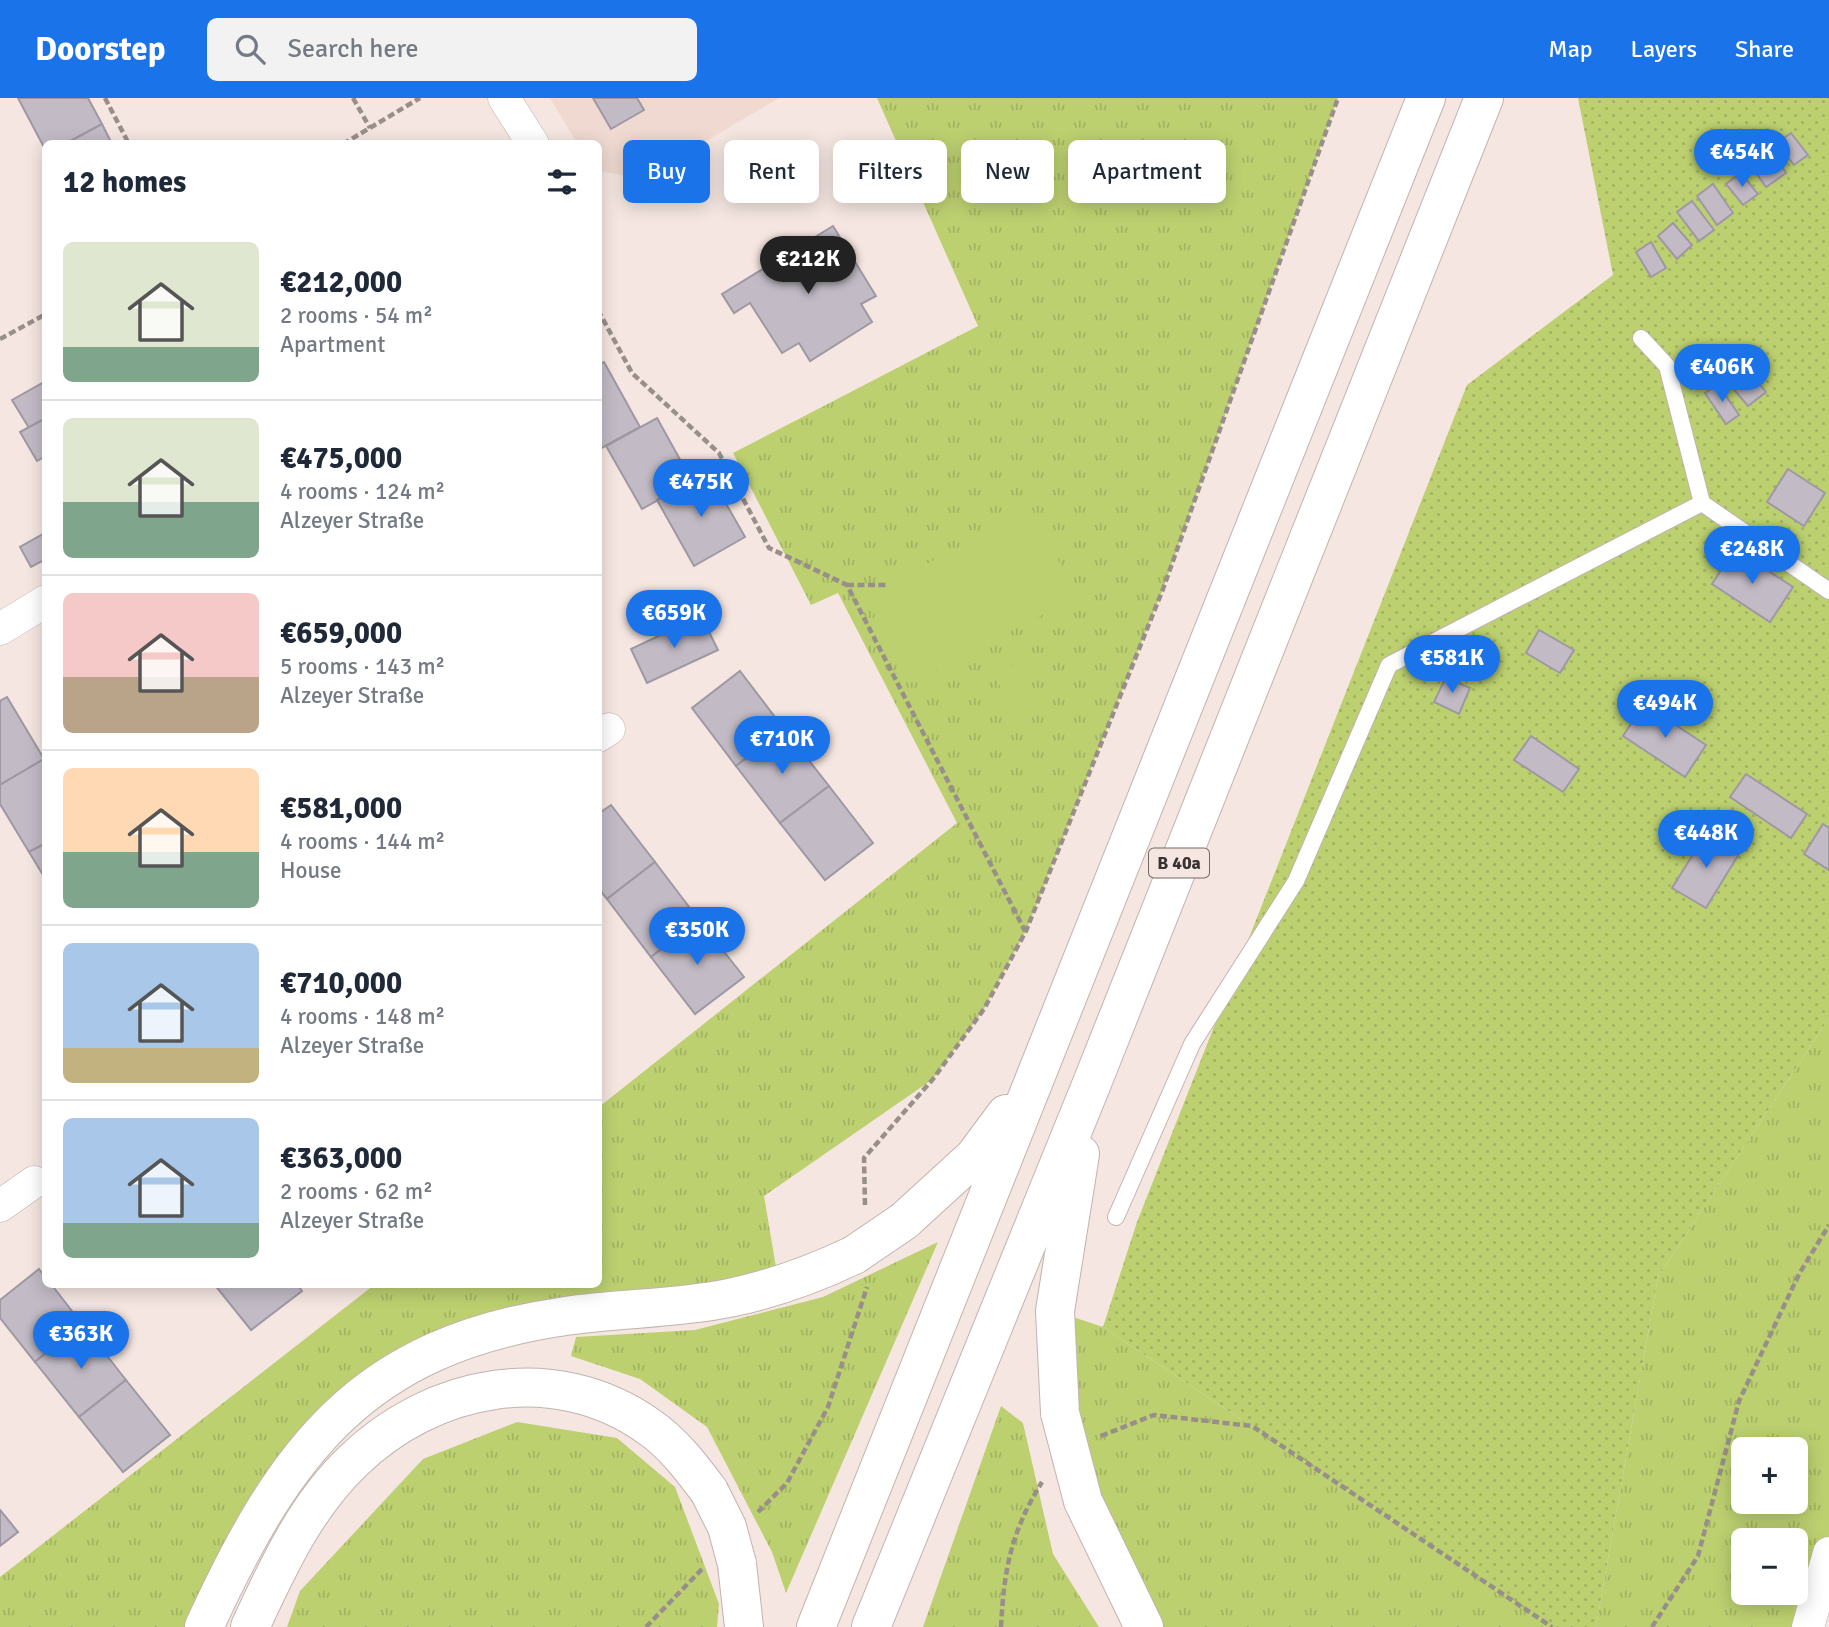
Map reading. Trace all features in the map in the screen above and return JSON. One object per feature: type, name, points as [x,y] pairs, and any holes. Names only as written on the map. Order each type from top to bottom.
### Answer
[{"type":"highway","name":"B 40a","points":[[816,1627],[1426,98]]},
{"type":"highway","name":"B 40a","points":[[871,1627],[1092,1083],[1483,98]]},
{"type":"highway","points":[[204,1627],[255,1529],[302,1455],[363,1393],[398,1369],[436,1350],[519,1324],[729,1298],[861,1266],[904,1221],[941,1191],[974,1157],[1037,1073]]},
{"type":"highway","points":[[1092,1083],[1055,1311],[1060,1413],[1083,1501],[1144,1627]]},
{"type":"highway","points":[[250,1627],[288,1547],[317,1501],[352,1461],[389,1431],[435,1404],[478,1390],[534,1387],[567,1391],[610,1404],[648,1426],[682,1455],[709,1491],[727,1527],[724,1562],[744,1627]]},
{"type":"street","points":[[504,98],[530,140]]},
{"type":"street","points":[[0,629],[42,603]]},
{"type":"street","points":[[0,1206],[34,1182]]},
{"type":"street","points":[[1808,1627],[1829,1553]]},
{"type":"lane","points":[[1641,338],[1667,366],[1702,503],[1829,591]]},
{"type":"lane","points":[[1116,1217],[1192,1044],[1296,881],[1390,666],[1702,503]]},
{"type":"path","points":[[106,98],[127,140]]},
{"type":"path","points":[[354,98],[370,128]]},
{"type":"path","points":[[350,140],[420,98]]},
{"type":"path","points":[[865,1211],[864,1158],[927,1086],[984,1009],[1026,931],[1163,589],[1338,98]]},
{"type":"path","points":[[0,340],[42,316]]},
{"type":"path","points":[[602,317],[632,373],[719,453],[769,548],[847,585],[886,585]]},
{"type":"path","points":[[847,585],[1026,931]]},
{"type":"path","points":[[1651,1627],[1698,1556],[1739,1401],[1799,1274],[1829,1225]]},
{"type":"path","points":[[749,1521],[787,1483],[828,1407],[867,1291],[861,1266]]},
{"type":"path","points":[[1096,1438],[1154,1415],[1252,1426],[1552,1627]]},
{"type":"path","points":[[1001,1627],[1003,1579],[1020,1517],[1047,1475]]},
{"type":"path","points":[[648,1627],[654,1618],[724,1562]]},
{"type":"shaded area","points":[[550,98],[779,98],[708,140],[623,140],[623,175],[602,172],[602,140],[575,140]]},
{"type":"green space","points":[[877,98],[1338,98],[1163,589],[1026,931],[984,1009],[933,1079],[764,1196],[779,1285],[567,1316],[363,1393],[204,1627],[0,1627],[0,1577],[370,1288],[602,1288],[602,1105],[957,823],[838,593],[811,605],[733,453],[978,326],[924,203],[947,203],[947,140],[896,140]]},
{"type":"green space","points":[[1578,98],[1829,98],[1829,1018],[1658,1277],[1596,1627],[1552,1627],[1103,1327],[1137,1222],[1467,385],[1613,275]]},
{"type":"green space","points":[[1032,509],[1077,597],[911,683],[865,596]]},
{"type":"green space","points":[[1021,661],[1039,700],[1013,712],[994,674]]},
{"type":"green space","points":[[1829,1018],[1829,1553],[1808,1627],[1596,1627],[1658,1277]]},
{"type":"green space","points":[[938,1242],[786,1593],[772,1552],[707,1427],[640,1379],[571,1356],[576,1337],[695,1330],[823,1297]]},
{"type":"green space","points":[[1055,1311],[1103,1327],[1552,1627],[1144,1627],[1105,1551]]},
{"type":"green space","points":[[1001,1406],[1023,1423],[1053,1554],[1099,1627],[923,1627]]},
{"type":"green space","points":[[517,1422],[617,1438],[675,1487],[719,1604],[717,1627],[287,1627],[300,1591],[423,1459]]},
{"type":"building","points":[[18,98],[88,98],[102,124],[72,140],[42,140],[42,143]]},
{"type":"building","points":[[593,98],[637,98],[644,110],[611,129]]},
{"type":"building","points":[[102,124],[110,140],[72,140]]},
{"type":"building","points":[[1791,133],[1808,155],[1794,165],[1777,143]]},
{"type":"building","points":[[1768,147],[1786,173],[1766,187],[1748,161]]},
{"type":"building","points":[[1741,173],[1758,194],[1743,205],[1726,184]]},
{"type":"building","points":[[1713,184],[1733,213],[1717,225],[1697,196]]},
{"type":"building","points":[[1692,201],[1714,230],[1699,241],[1677,212]]},
{"type":"building","points":[[1673,223],[1692,245],[1677,259],[1658,236]]},
{"type":"building","points":[[833,226],[876,296],[861,304],[872,322],[810,361],[799,343],[782,353],[750,303],[734,313],[722,294]]},
{"type":"building","points":[[1651,242],[1666,268],[1651,277],[1636,252]]},
{"type":"building","points":[[604,362],[640,427],[602,448]]},
{"type":"building","points":[[1743,364],[1766,392],[1748,406],[1725,379]]},
{"type":"building","points":[[42,383],[42,420],[29,428],[12,400]]},
{"type":"building","points":[[1718,384],[1739,415],[1726,424],[1705,393]]},
{"type":"building","points":[[657,418],[692,481],[642,509],[606,446]]},
{"type":"building","points":[[42,420],[42,458],[37,461],[20,432]]},
{"type":"building","points":[[1788,469],[1825,493],[1804,526],[1767,502]]},
{"type":"building","points":[[708,472],[745,537],[694,566],[657,500]]},
{"type":"building","points":[[42,535],[42,561],[31,567],[20,547]]},
{"type":"building","points":[[1735,549],[1793,587],[1770,622],[1712,584]]},
{"type":"building","points":[[701,616],[718,650],[647,683],[631,649]]},
{"type":"building","points":[[1539,630],[1574,650],[1560,673],[1526,653]]},
{"type":"building","points":[[740,671],[784,729],[736,766],[692,708]]},
{"type":"building","points":[[1446,677],[1470,688],[1459,714],[1434,702]]},
{"type":"building","points":[[7,697],[42,756],[42,760],[0,785],[0,701]]},
{"type":"building","points":[[1644,704],[1706,745],[1685,777],[1623,736]]},
{"type":"building","points":[[784,729],[829,786],[780,823],[736,766]]},
{"type":"building","points":[[1531,736],[1579,769],[1563,792],[1514,760]]},
{"type":"building","points":[[42,760],[42,845],[29,852],[0,804],[0,785]]},
{"type":"building","points":[[1746,774],[1807,814],[1791,838],[1730,797]]},
{"type":"building","points":[[829,786],[873,843],[825,880],[780,823]]},
{"type":"building","points":[[611,805],[655,862],[607,899],[602,893],[602,811]]},
{"type":"building","points":[[1823,824],[1829,828],[1829,870],[1804,854]]},
{"type":"building","points":[[1707,832],[1740,852],[1706,908],[1672,888]]},
{"type":"building","points":[[42,845],[42,873],[29,852]]},
{"type":"building","points":[[655,862],[699,920],[651,957],[607,899]]},
{"type":"building","points":[[699,920],[744,977],[695,1014],[651,957]]},
{"type":"building","points":[[39,1269],[42,1273],[42,1288],[54,1288],[82,1324],[35,1362],[0,1318],[0,1300]]},
{"type":"building","points":[[217,1288],[300,1288],[302,1291],[251,1330]]},
{"type":"building","points":[[82,1324],[126,1380],[79,1417],[35,1362]]},
{"type":"building","points":[[126,1380],[170,1435],[123,1472],[79,1417]]},
{"type":"building","points":[[0,1510],[18,1532],[0,1546]]}]
